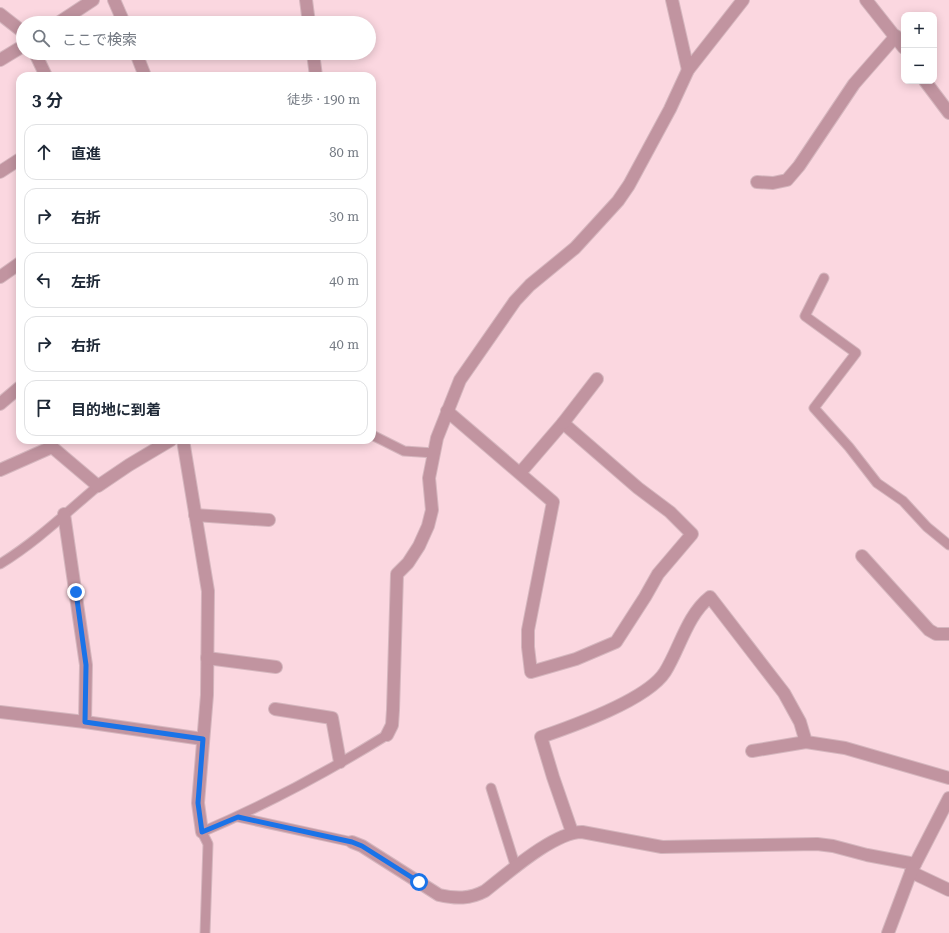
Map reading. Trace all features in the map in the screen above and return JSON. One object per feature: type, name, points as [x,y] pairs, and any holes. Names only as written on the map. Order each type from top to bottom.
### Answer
[{"type":"street","points":[[68,16],[92,0]]},
{"type":"street","points":[[114,0],[121,16]]},
{"type":"street","points":[[306,0],[308,16]]},
{"type":"street","points":[[672,0],[688,70]]},
{"type":"street","points":[[387,735],[392,725],[393,710],[397,574],[408,563],[419,546],[428,526],[432,510],[429,478],[434,453],[447,411],[460,380],[515,301],[530,286],[575,248],[618,200],[629,185],[670,108],[688,70],[744,0]]},
{"type":"street","points":[[866,0],[901,44]]},
{"type":"street","points":[[0,14],[16,27]]},
{"type":"street","points":[[757,182],[773,183],[788,180],[854,84],[896,36]]},
{"type":"street","points":[[0,60],[16,50]]},
{"type":"street","points":[[38,60],[44,72]]},
{"type":"street","points":[[139,60],[143,72]]},
{"type":"street","points":[[314,60],[315,72]]},
{"type":"street","points":[[927,84],[949,112]]},
{"type":"street","points":[[0,172],[16,162]]},
{"type":"street","points":[[0,277],[16,266]]},
{"type":"street","points":[[520,473],[563,423],[597,378]]},
{"type":"street","points":[[0,404],[16,390]]},
{"type":"street","points":[[447,411],[553,502],[528,630],[528,647],[531,672],[576,659],[616,642],[658,574],[692,534],[670,512],[632,483],[563,423]]},
{"type":"street","points":[[1,466],[52,447],[98,486],[128,465],[164,444]]},
{"type":"street","points":[[184,444],[208,591],[207,695],[198,803],[202,832]]},
{"type":"street","points":[[64,514],[86,665],[85,722]]},
{"type":"street","points":[[196,515],[269,520]]},
{"type":"street","points":[[862,556],[929,630],[936,634],[949,634]]},
{"type":"street","points":[[572,832],[541,737],[570,727],[620,704],[651,686],[666,669],[695,613],[710,597],[784,693],[800,722],[806,742]]},
{"type":"street","points":[[208,658],[276,667]]},
{"type":"street","points":[[275,709],[332,718],[340,762]]},
{"type":"street","points":[[0,712],[85,722],[203,739]]},
{"type":"street","points":[[752,751],[806,742],[845,748],[875,755],[949,778]]},
{"type":"street","points":[[888,933],[913,868],[949,798]]},
{"type":"street","points":[[352,842],[362,846],[439,895],[451,898],[474,897],[485,891],[549,843],[572,832],[582,832],[662,847],[817,844],[833,846],[913,868],[949,890]]},
{"type":"lane","points":[[824,278],[805,316],[856,353],[814,408],[849,447],[876,483],[903,501],[927,527],[949,545]]},
{"type":"lane","points":[[376,437],[404,451],[434,453]]},
{"type":"lane","points":[[0,564],[42,536],[64,514],[98,486]]},
{"type":"lane","points":[[205,933],[208,844],[202,832],[238,817],[387,735]]},
{"type":"lane","points":[[491,788],[516,868]]},
{"type":"lane","points":[[238,817],[352,842]]},
{"type":"route","points":[[76,592],[86,665],[85,722],[203,739],[198,803],[202,832],[238,817],[352,842],[362,846],[419,882]]}]
